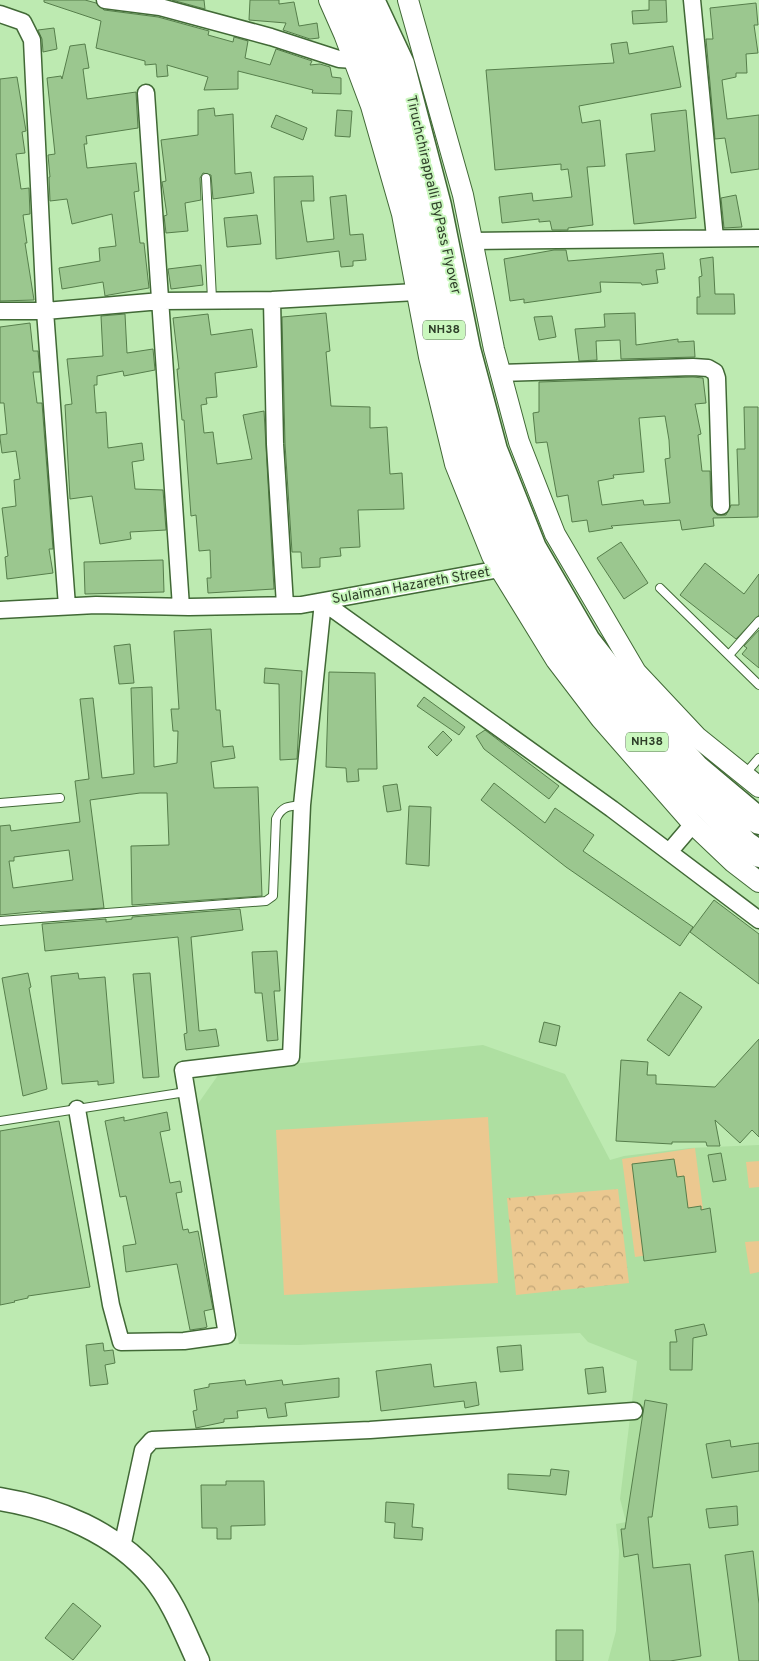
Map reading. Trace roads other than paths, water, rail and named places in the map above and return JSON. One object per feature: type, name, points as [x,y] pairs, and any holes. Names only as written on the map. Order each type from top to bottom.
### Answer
[{"type":"highway","name":"Tiruchchirappalli ByPass Flyover","points":[[346,0],[380,73],[420,208],[448,354],[476,457],[516,558],[578,645],[616,692],[684,784],[745,844],[759,854]]},
{"type":"highway","name":"Tiruchchirappalli ByPass Flyover","points":[[371,0],[401,64],[438,206],[467,349],[494,450],[533,548],[578,645]]},
{"type":"highway","name":"Tiruchchirappalli ByPass Flyover","points":[[616,692],[696,768],[759,821]]},
{"type":"main road","points":[[0,1499],[67,1518],[122,1547],[153,1578],[182,1624],[198,1661]]},
{"type":"street","points":[[104,0],[160,7],[271,37],[339,59],[354,60]]},
{"type":"street","points":[[329,0],[371,106],[402,214],[416,292],[455,464],[492,556],[556,660],[697,737],[752,781]]},
{"type":"street","points":[[408,0],[463,195],[471,241],[519,442],[616,692],[693,824],[733,862],[759,882]]},
{"type":"street","points":[[692,0],[715,238]]},
{"type":"street","points":[[0,14],[23,22],[32,40],[45,310],[66,606]]},
{"type":"street","points":[[146,92],[162,302],[181,607]]},
{"type":"street","points":[[471,241],[759,238]]},
{"type":"street","points":[[0,311],[45,310],[212,299],[272,300],[416,292]]},
{"type":"street","points":[[272,300],[275,444],[285,605]]},
{"type":"street","points":[[501,373],[693,367],[708,368],[715,372],[717,378],[721,506]]},
{"type":"street","name":"Sulaiman Hazareth Street","points":[[0,610],[66,606],[181,607],[285,605],[323,602],[500,570]]},
{"type":"street","points":[[77,1109],[111,1305],[121,1342],[184,1341],[227,1335],[183,1070],[291,1057],[302,806],[323,602],[669,852],[759,920]]},
{"type":"street","points":[[669,852],[693,824]]},
{"type":"street","points":[[122,1547],[143,1450],[152,1440],[370,1430],[634,1411]]},
{"type":"lane","points":[[206,178],[212,299]]},
{"type":"lane","points":[[660,588],[759,685]]},
{"type":"lane","points":[[729,655],[759,621]]},
{"type":"lane","points":[[752,781],[759,758]]},
{"type":"lane","points":[[0,803],[60,798]]},
{"type":"lane","points":[[0,921],[266,902],[273,896],[276,819],[280,811],[286,806],[302,806]]},
{"type":"lane","points":[[0,1121],[186,1092]]}]
